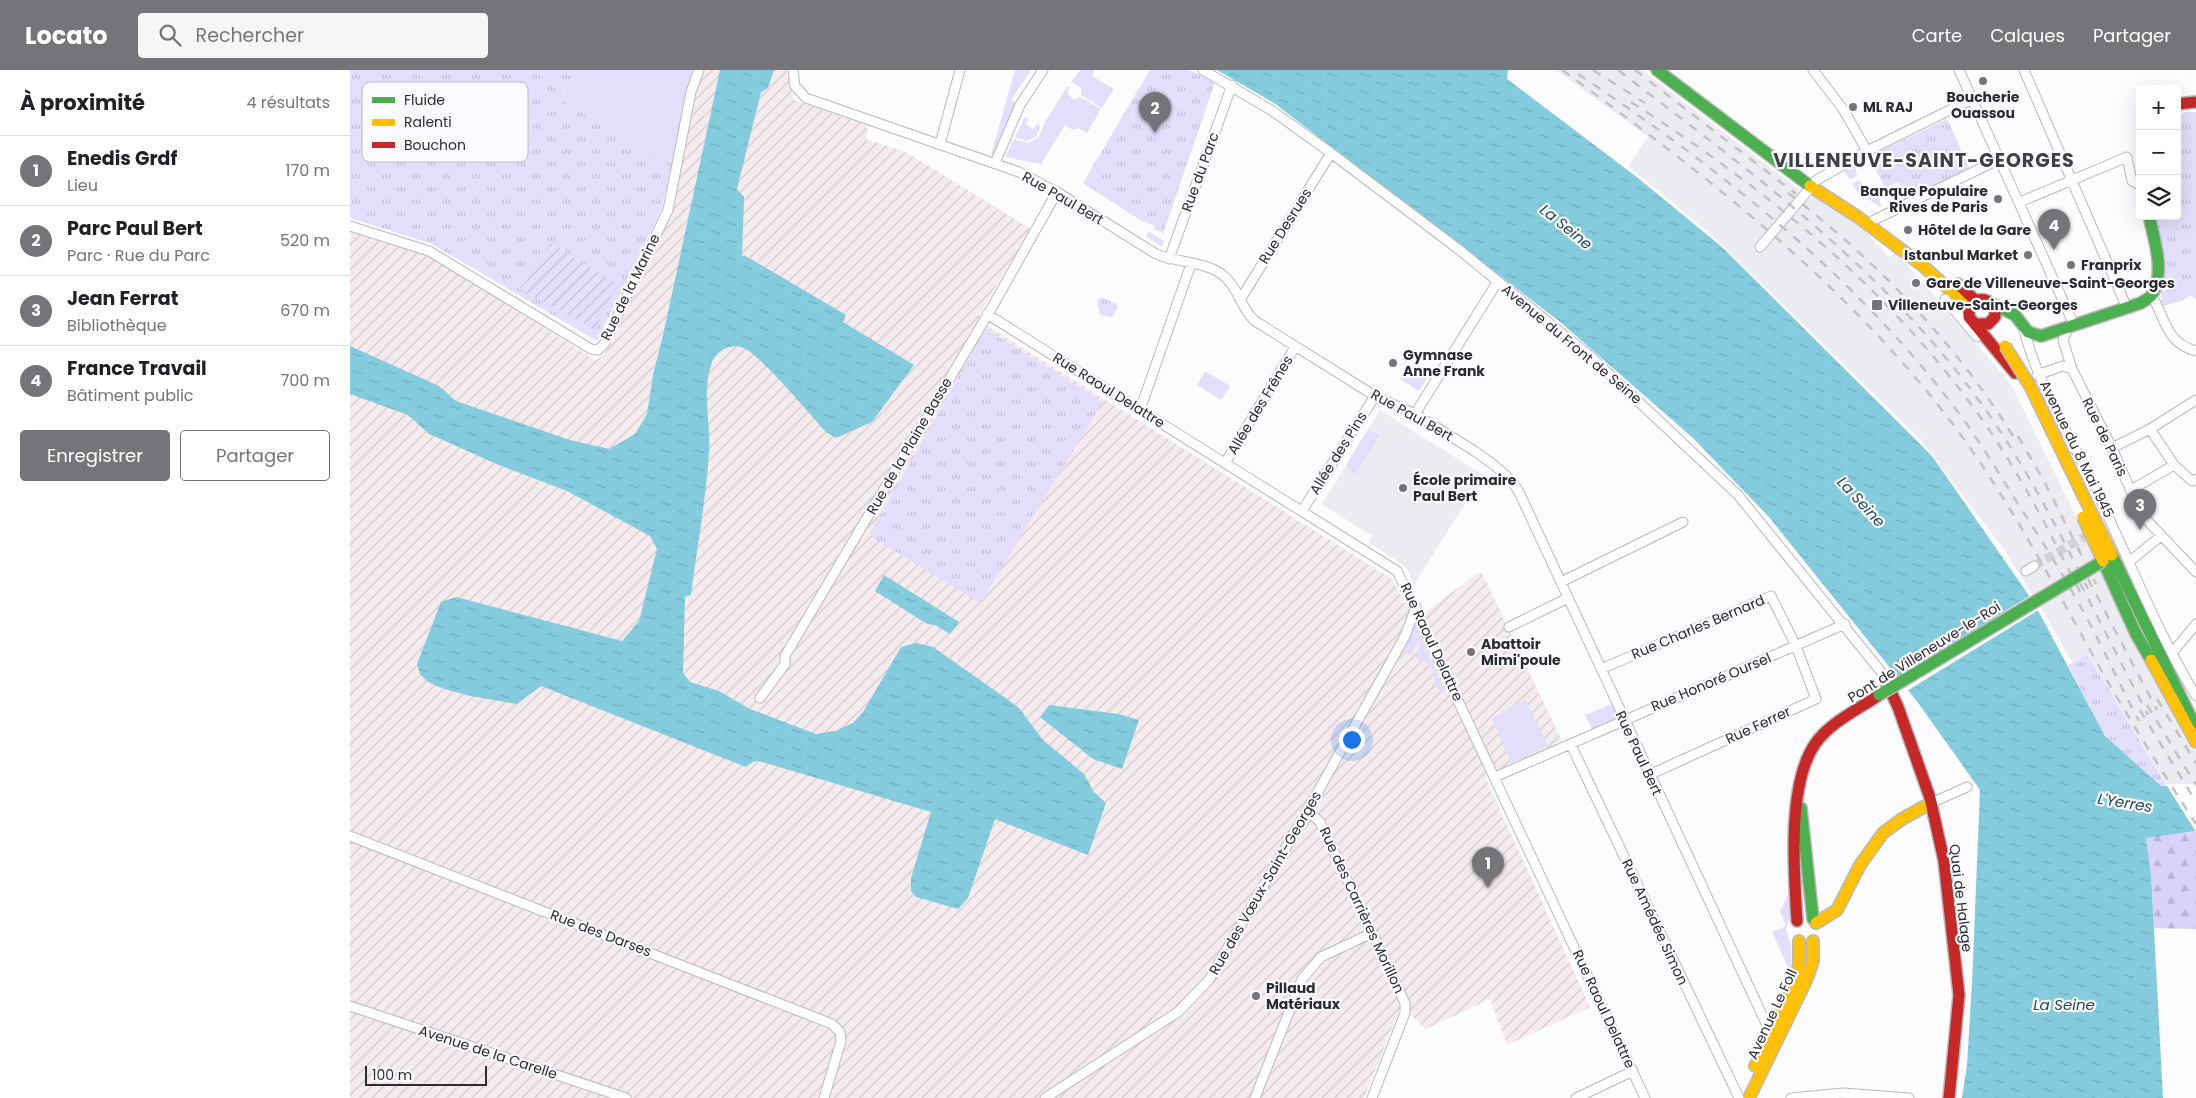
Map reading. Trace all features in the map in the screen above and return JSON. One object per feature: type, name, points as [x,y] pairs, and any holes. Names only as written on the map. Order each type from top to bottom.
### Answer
[{"type":"main road","name":"Avenue du 8 Mai 1945","points":[[1657,70],[1923,266],[1971,314]]},
{"type":"main road","name":"Avenue du 8 Mai 1945","points":[[1671,70],[1813,184],[1874,220],[1928,258],[2030,386],[2107,558],[2136,634],[2196,742]]},
{"type":"main road","points":[[2181,104],[2196,102]]},
{"type":"main road","points":[[2017,317],[2007,315],[1984,325],[1971,314],[1984,298],[1993,304],[2007,309],[2017,317],[2027,333],[2041,336],[2127,308],[2152,296],[2156,285],[2157,254],[2150,220]]},
{"type":"main road","points":[[1993,304],[1996,310],[1993,320]]},
{"type":"main road","name":"Avenue du 8 Mai 1945","points":[[1993,320],[2000,349]]},
{"type":"main road","name":"Avenue du 8 Mai 1945","points":[[2107,558],[2196,728]]},
{"type":"main road","name":"Pont de Villeneuve-le-Roi","points":[[1797,921],[1793,863],[1794,826],[1800,777],[1808,755],[1826,732],[1879,695],[2107,558]]},
{"type":"main road","name":"Quai de Halage","points":[[1885,679],[1898,707],[1931,803],[1944,861],[1950,929],[1960,995],[1949,1098]]},
{"type":"main road","name":"Pont de Villeneuve-le-Roi","points":[[1798,798],[1802,812],[1814,921]]},
{"type":"main road","points":[[1814,921],[1819,930],[1813,940],[1806,943],[1800,941],[1794,931],[1797,921],[1804,918],[1814,921],[1837,910],[1860,865],[1883,833],[1902,818],[1931,803]]},
{"type":"main road","name":"Avenue Le Foll","points":[[1749,1098],[1806,981],[1813,961],[1813,940]]},
{"type":"main road","name":"Avenue Le Foll","points":[[1740,1098],[1797,975],[1800,941]]},
{"type":"street","name":"Rue de la Marine","points":[[350,226],[429,250],[591,349],[598,350],[604,344],[668,210],[691,92],[699,70]]},
{"type":"street","name":"Rue Paul Bert","points":[[793,70],[795,86],[806,98],[1019,172],[1057,192],[1156,254],[1205,267],[1224,276],[1233,286],[1240,300],[1255,321],[1375,396],[1415,414],[1484,457],[1511,480],[1519,492],[1770,1032]]},
{"type":"street","points":[[940,144],[960,70]]},
{"type":"street","points":[[995,163],[1020,106],[1043,70]]},
{"type":"street","name":"Avenue du Front de Seine","points":[[1204,70],[1232,85],[1331,153],[1498,281],[1591,357],[1738,495],[1845,624],[1885,679]]},
{"type":"street","points":[[1814,70],[1843,109],[1867,151]]},
{"type":"street","points":[[1959,70],[2074,325]]},
{"type":"street","points":[[2024,70],[2127,308]]},
{"type":"street","name":"Rue du Parc","points":[[1169,259],[1232,85]]},
{"type":"street","points":[[1760,247],[1813,184],[1867,151],[1972,99]]},
{"type":"street","name":"Rue Desrues","points":[[1240,300],[1274,242],[1331,153]]},
{"type":"street","points":[[2020,202],[2127,157],[2132,182],[2136,184]]},
{"type":"street","points":[[1874,220],[2000,159]]},
{"type":"street","name":"Rue de la Plaine Basse","points":[[760,698],[785,664],[785,656],[1057,192]]},
{"type":"street","points":[[1140,410],[1191,264]]},
{"type":"street","points":[[1415,414],[1498,281]]},
{"type":"street","points":[[2152,296],[2175,341],[2185,348],[2196,351]]},
{"type":"street","name":"Avenue du 8 Mai 1945","points":[[1945,299],[1971,314]]},
{"type":"street","name":"Rue Raoul Delattre","points":[[987,314],[1393,567],[1401,575],[1645,1098]]},
{"type":"street","points":[[2027,333],[2037,375],[2107,523],[2130,561],[2172,652],[2196,696]]},
{"type":"street","name":"Rue de Paris","points":[[2066,334],[2063,340],[2072,369],[2112,448],[2141,514],[2196,572]]},
{"type":"street","name":"Allée des Frênes","points":[[1225,463],[1295,347]]},
{"type":"street","points":[[2037,375],[2063,366],[2072,369]]},
{"type":"street","name":"Allée des Pins","points":[[1302,511],[1375,396]]},
{"type":"street","points":[[2112,448],[2150,429],[2196,400]]},
{"type":"street","points":[[2150,429],[2174,466],[2192,481],[2196,479]]},
{"type":"street","points":[[2131,490],[2174,466]]},
{"type":"street","points":[[1561,582],[1683,522]]},
{"type":"street","points":[[2130,561],[2162,536]]},
{"type":"street","points":[[2026,570],[2034,566]]},
{"type":"street","name":"Rue Charles Bernard","points":[[1601,669],[1771,596],[1796,646]]},
{"type":"street","points":[[1509,626],[1568,598]]},
{"type":"street","name":"Rue des Vœux-Saint-Georges","points":[[1046,1098],[1166,1020],[1199,992],[1239,931],[1308,811],[1405,636],[1416,607]]},
{"type":"street","name":"Rue Honoré Oursel","points":[[1495,777],[1845,624]]},
{"type":"street","points":[[2172,652],[2196,624]]},
{"type":"street","name":"Rue Ferrer","points":[[1650,775],[1816,699],[1796,646]]},
{"type":"street","name":"Rue Amédée Simon","points":[[1571,745],[1740,1098]]},
{"type":"street","points":[[1931,803],[1967,787]]},
{"type":"street","name":"Rue des Carrières Morillon","points":[[1308,811],[1320,822],[1406,1007],[1372,1098]]},
{"type":"street","name":"Rue des Darses","points":[[350,836],[826,1022],[840,1032],[841,1041],[824,1098]]},
{"type":"street","points":[[1255,1098],[1302,980],[1321,957],[1372,932]]},
{"type":"street","name":"Avenue de la Carelle","points":[[350,1006],[626,1098]]},
{"type":"street","points":[[1576,1098],[1633,1071]]},
{"type":"street","points":[[1791,1098],[1843,1093],[1909,1098]]},
{"type":"shaded area","points":[[705,70],[786,70],[794,100],[865,125],[868,129],[866,139],[906,152],[1031,229],[979,314],[986,325],[1392,579],[1407,608],[1424,613],[1481,571],[1562,741],[1485,777],[1590,1007],[1507,1045],[1490,999],[1426,1029],[1401,1006],[1364,1098],[350,1098],[350,230],[428,255],[595,360],[604,355],[673,210],[696,92]]},
{"type":"shaded area","points":[[1556,70],[1642,70],[1810,198],[1815,197],[1855,223],[1889,257],[1896,252],[2011,384],[2177,722],[2196,752],[2196,832],[2087,654],[2072,662],[2048,619],[2003,548],[1921,440],[1711,234],[1628,166],[1648,137]]},
{"type":"shaded area","name":"École primaire Paul Bert","points":[[1380,410],[1483,475],[1414,585],[1406,567],[1368,542],[1372,536],[1322,504]]},
{"type":"green space","points":[[350,70],[577,70],[560,100],[672,163],[662,208],[597,341],[432,244],[350,218]]},
{"type":"green space","points":[[577,70],[695,70],[686,95],[672,163],[560,100]]},
{"type":"green space","points":[[1015,70],[1031,70],[1011,100],[1017,104],[1004,130],[1006,133],[998,150],[991,155]]},
{"type":"green space","points":[[1080,70],[1095,70],[1092,76],[1114,89],[1102,108],[1081,95],[1081,88],[1071,82]]},
{"type":"green space","points":[[1150,70],[1189,70],[1215,82],[1163,234],[1154,228],[1155,226],[1140,220],[1083,183]]},
{"type":"green space","points":[[1067,87],[1070,87],[1067,93],[1074,100],[1080,97],[1101,109],[1087,133],[1078,128],[1073,130],[1065,125],[1041,164],[1005,157],[1014,139],[1028,143],[1039,137],[1045,122]]},
{"type":"green space","points":[[2196,112],[2196,299],[2190,295],[2184,300],[2161,307],[2161,273],[2154,220],[2181,220],[2181,114]]},
{"type":"green space","points":[[1025,117],[1029,119],[1025,124],[1033,129],[1038,123],[1040,127],[1036,137],[1026,141],[1015,137]]},
{"type":"green space","points":[[1947,119],[1970,169],[1900,203],[1899,198],[1902,195],[1899,182],[1885,187],[1868,157]]},
{"type":"green space","points":[[1855,165],[1857,176],[1850,180],[1844,170]]},
{"type":"green space","points":[[1859,180],[1865,188],[1879,196],[1881,208],[1856,190],[1852,184]]},
{"type":"green space","points":[[1149,232],[1164,241],[1162,247],[1146,236]]},
{"type":"green space","points":[[551,243],[617,284],[595,330],[520,289]]},
{"type":"green space","points":[[1101,297],[1116,304],[1118,307],[1112,317],[1100,315],[1097,301]]},
{"type":"green space","points":[[986,329],[1103,402],[980,603],[869,535]]},
{"type":"green space","points":[[1408,365],[1412,367],[1408,373],[1416,378],[1424,365],[1432,370],[1419,391],[1400,379]]},
{"type":"green space","points":[[1205,371],[1230,386],[1221,400],[1197,385]]},
{"type":"green space","points":[[1367,431],[1380,435],[1355,475],[1346,465]]},
{"type":"green space","points":[[1414,618],[1423,632],[1419,635],[1417,645],[1410,655],[1402,650]]},
{"type":"green space","points":[[1421,638],[1446,692],[1438,689],[1436,686],[1430,665],[1416,658]]},
{"type":"green space","points":[[2087,654],[2167,786],[2161,786],[2105,736],[2068,665]]},
{"type":"green space","points":[[1526,700],[1548,746],[1511,763],[1492,718]]},
{"type":"green space","points":[[1612,704],[1618,716],[1616,720],[1592,729],[1585,715]]},
{"type":"green space","points":[[2196,832],[2196,929],[2154,928],[2151,874],[2146,838],[2161,834]]},
{"type":"green space","points":[[1790,891],[1791,913],[1786,930],[1791,945],[1792,976],[1772,932],[1786,926],[1780,911]]},
{"type":"water","points":[[720,70],[774,70],[768,88],[761,92],[737,189],[744,197],[742,257],[744,255],[846,315],[843,322],[914,365],[872,422],[836,438],[826,432],[771,371],[749,351],[736,346],[727,348],[713,360],[707,386],[708,470],[691,595],[685,596],[683,673],[690,682],[719,691],[750,709],[816,734],[835,731],[853,723],[863,712],[901,647],[916,643],[933,647],[1019,708],[1043,740],[1084,774],[1094,792],[1106,803],[1088,855],[995,819],[968,898],[958,909],[916,897],[911,891],[911,878],[931,812],[759,761],[753,762],[746,767],[541,686],[517,704],[450,691],[427,681],[421,675],[417,664],[441,602],[456,597],[622,641],[639,621],[657,549],[650,536],[567,491],[499,465],[429,434],[408,415],[350,394],[350,346],[439,386],[456,401],[570,440],[609,449],[635,434],[647,414],[653,375]]},
{"type":"water","name":"La Seine","points":[[1217,70],[1508,70],[1507,79],[1638,178],[1722,247],[1932,456],[2034,603],[2105,736],[2161,786],[2196,787],[2196,831],[2146,838],[2151,874],[2163,1098],[1962,1098],[1967,1065],[1972,984],[1980,790],[1919,704],[1769,517],[1693,438],[1559,321],[1274,103]]},
{"type":"water","points":[[884,575],[959,622],[950,634],[935,625],[927,624],[875,591]]},
{"type":"water","points":[[1049,705],[1118,714],[1139,720],[1122,769],[1093,759],[1040,717]]},
{"type":"pier","points":[[2031,595],[2040,609],[1907,691],[1896,678]]},
{"type":"pier","points":[[2165,784],[2196,784],[2196,832],[2167,786]]},
{"type":"tunnel","points":[[2034,566],[2094,531]]},
{"type":"railway","points":[[1562,70],[1672,152],[1779,240],[1878,335],[1923,387],[1966,442],[2003,497],[2112,689],[2196,824]]},
{"type":"railway","points":[[1593,70],[1645,103]]},
{"type":"railway","points":[[1618,70],[1797,211],[1840,248],[1921,329],[1977,398],[2012,450],[2029,477],[2088,589]]},
{"type":"railway","points":[[1635,70],[1796,194]]},
{"type":"railway","points":[[1578,74],[1685,149],[1788,232],[1883,322],[1926,371],[1966,423],[2053,559],[2090,624],[2139,721]]},
{"type":"railway","points":[[1631,102],[1682,136],[1780,208],[1826,247],[1912,332],[1952,379],[2001,448],[2037,508],[2080,592]]},
{"type":"railway","points":[[1788,193],[1854,248],[1915,308],[1970,373],[2018,444]]},
{"type":"railway","points":[[2018,436],[2045,483],[2096,584]]},
{"type":"railway","points":[[2088,579],[2157,710]]},
{"type":"railway","points":[[2080,583],[2148,715]]},
{"type":"railway","points":[[2157,699],[2196,763]]},
{"type":"railway","points":[[2147,705],[2196,785]]},
{"type":"railway","points":[[2140,710],[2196,802]]},
{"type":"traffic: fast","points":[[1657,70],[1810,186]]},
{"type":"traffic: fast","points":[[1993,304],[2015,315],[2028,332],[2041,336],[2141,303],[2152,295],[2158,275],[2156,245],[2150,220]]},
{"type":"traffic: fast","points":[[2151,660],[2136,634],[2103,561],[2112,555],[2196,728]]},
{"type":"traffic: fast","points":[[1879,695],[2103,561]]},
{"type":"traffic: fast","points":[[1801,808],[1813,919]]},
{"type":"traffic: slow","points":[[1810,186],[1858,217],[1923,266],[1969,307]]},
{"type":"traffic: slow","points":[[2005,346],[2030,386],[2112,555]]},
{"type":"traffic: slow","points":[[2083,517],[2103,561]]},
{"type":"traffic: slow","points":[[2151,660],[2196,742]]},
{"type":"traffic: slow","points":[[1816,923],[1837,910],[1860,865],[1883,833],[1902,819],[1931,803]]},
{"type":"traffic: slow","points":[[1755,1066],[1794,984],[1799,965],[1799,941]]},
{"type":"traffic: slow","points":[[1749,1098],[1806,981],[1813,961],[1813,941]]},
{"type":"traffic: jam","points":[[2181,104],[2196,102]]},
{"type":"traffic: jam","points":[[1958,284],[1975,300]]},
{"type":"traffic: jam","points":[[1976,324],[1988,324],[1995,317],[1995,307],[1988,301],[1979,300],[1973,302],[1969,311],[1969,317],[2015,373]]},
{"type":"traffic: jam","points":[[1885,679],[1898,707],[1930,798],[1944,861],[1959,995],[1949,1098]]},
{"type":"traffic: jam","points":[[1797,921],[1794,830],[1796,805],[1806,761],[1815,744],[1828,729],[1879,695]]},
{"type":"place","name":"Boucherie Ouassou","points":[[1983,81]]},
{"type":"place","name":"ML RAJ","points":[[1853,107]]},
{"type":"place","name":"Parc Paul Bert","points":[[1155,133]]},
{"type":"place","name":"Banque Populaire Rives de Paris","points":[[1998,199]]},
{"type":"place","name":"Hôtel de la Gare","points":[[1908,230]]},
{"type":"place","name":"France Travail","points":[[2054,250]]},
{"type":"place","name":"Istanbul Market","points":[[2028,255]]},
{"type":"place","name":"Franprix","points":[[2071,265]]},
{"type":"place","name":"Gare de Villeneuve-Saint-Georges","points":[[1916,283]]},
{"type":"place","name":"Villeneuve-Saint-Georges","points":[[1877,305]]},
{"type":"place","name":"Gymnase Anne Frank","points":[[1393,363]]},
{"type":"place","name":"École primaire Paul Bert","points":[[1403,488]]},
{"type":"place","name":"Jean Ferrat","points":[[2140,530]]},
{"type":"place","name":"Abattoir Mimi'poule","points":[[1471,652]]},
{"type":"place","name":"Enedis Grdf","points":[[1488,888]]},
{"type":"place","name":"Pillaud Matériaux","points":[[1256,996]]},
{"type":"district","name":"VILLENEUVE-SAINT-GEORGES","points":[[1924,160]]},
{"type":"water label","name":"L'Yerres","points":[[2125,803]]}]
